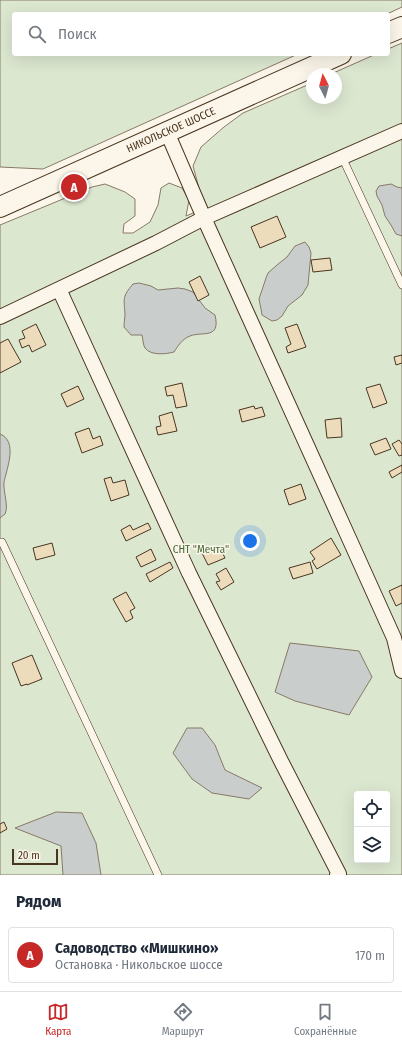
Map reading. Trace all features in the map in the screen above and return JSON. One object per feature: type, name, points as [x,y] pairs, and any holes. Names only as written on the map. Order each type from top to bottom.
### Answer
[{"type":"main road","points":[[390,32],[402,27]]},
{"type":"main road","name":"НИКОЛЬСКОЕ ШОССЕ","points":[[0,207],[337,56]]},
{"type":"street","points":[[0,316],[156,243],[204,218],[402,131]]},
{"type":"street","points":[[168,132],[204,218],[394,638],[402,671]]},
{"type":"street","points":[[59,289],[189,573],[281,762],[339,875]]},
{"type":"lane","points":[[342,158],[402,285]]},
{"type":"lane","points":[[0,542],[2,542],[158,875]]},
{"type":"green space","points":[[0,0],[402,0],[402,7],[390,13],[12,12],[12,56],[294,56],[43,169],[0,167]]},
{"type":"green space","name":"СНТ \"Мечта\"","points":[[402,43],[402,875],[0,875],[0,225],[92,187],[105,184],[125,192],[135,199],[135,216],[124,224],[123,233],[133,233],[150,222],[158,205],[161,188],[169,183],[182,188],[189,200],[186,216],[207,207],[199,188],[193,166],[201,147],[243,113],[306,86],[306,104],[342,104],[342,69],[372,56],[390,56],[390,48]]},
{"type":"shaded area","points":[[391,184],[402,188],[402,236],[396,234],[385,216],[382,205],[377,196],[376,191],[379,186]]},
{"type":"shaded area","points":[[305,242],[311,253],[308,285],[302,295],[288,306],[282,316],[277,320],[272,321],[262,315],[259,299],[268,273],[287,257],[295,246]]},
{"type":"shaded area","points":[[139,283],[151,286],[158,290],[178,288],[193,292],[205,308],[215,315],[215,328],[209,333],[187,337],[180,343],[174,352],[159,354],[148,351],[144,347],[142,335],[131,335],[124,327],[125,295],[133,284]]},
{"type":"shaded area","points":[[0,434],[9,442],[10,455],[4,482],[6,511],[0,518]]},
{"type":"shaded area","points":[[290,643],[359,651],[372,677],[349,715],[295,701],[275,692]]},
{"type":"shaded area","points":[[187,728],[202,728],[215,745],[225,770],[262,788],[249,799],[212,793],[192,779],[173,753]]},
{"type":"shaded area","points":[[56,812],[82,813],[96,843],[101,875],[63,875],[61,846],[15,828]]},
{"type":"building","points":[[277,216],[286,237],[260,248],[251,227]]},
{"type":"building","points":[[330,258],[332,270],[313,272],[311,260]]},
{"type":"building","points":[[200,276],[209,295],[198,301],[189,282]]},
{"type":"building","points":[[36,324],[46,345],[32,352],[29,345],[22,348],[19,340],[25,338],[22,331]]},
{"type":"building","points":[[297,324],[306,347],[288,353],[286,347],[291,344],[285,328]]},
{"type":"building","points":[[8,339],[21,362],[0,373],[0,343]]},
{"type":"building","points":[[402,355],[402,363],[396,365],[394,357]]},
{"type":"building","points":[[182,383],[187,406],[176,408],[173,395],[167,396],[165,387]]},
{"type":"building","points":[[380,384],[387,403],[373,408],[366,388]]},
{"type":"building","points":[[78,386],[84,399],[67,407],[61,394]]},
{"type":"building","points":[[254,406],[255,409],[262,407],[265,416],[242,422],[239,410]]},
{"type":"building","points":[[172,412],[177,431],[158,435],[156,427],[161,426],[159,416]]},
{"type":"building","points":[[341,418],[342,437],[327,438],[325,420]]},
{"type":"building","points":[[89,428],[93,439],[100,436],[103,445],[82,453],[75,433]]},
{"type":"building","points":[[386,438],[391,449],[375,455],[370,444]]},
{"type":"building","points":[[399,440],[402,444],[402,455],[399,456],[392,444]]},
{"type":"building","points":[[402,465],[402,472],[392,478],[389,472]]},
{"type":"building","points":[[111,477],[113,483],[125,480],[129,495],[111,501],[104,479]]},
{"type":"building","points":[[301,484],[306,499],[289,505],[284,490]]},
{"type":"building","points":[[148,523],[151,529],[126,541],[121,530],[130,525],[133,530]]},
{"type":"building","points":[[331,538],[341,555],[317,569],[312,561],[315,559],[310,552]]},
{"type":"building","points":[[52,543],[55,555],[36,560],[33,548]]},
{"type":"building","points":[[219,546],[225,558],[208,565],[202,553]]},
{"type":"building","points":[[151,549],[156,560],[141,567],[136,557]]},
{"type":"building","points":[[170,562],[173,568],[150,582],[146,574]]},
{"type":"building","points":[[310,562],[313,573],[293,579],[289,568]]},
{"type":"building","points":[[226,568],[234,582],[221,590],[216,582],[220,581],[216,574]]},
{"type":"building","points":[[402,585],[402,603],[396,606],[389,591]]},
{"type":"building","points":[[126,592],[135,608],[130,611],[133,618],[126,622],[113,599]]},
{"type":"building","points":[[32,655],[42,679],[21,686],[12,663]]},
{"type":"building","points":[[4,822],[7,829],[0,833],[0,824]]},
{"type":"place","name":"Садоводство «Мишкино»","points":[[74,187]]}]
